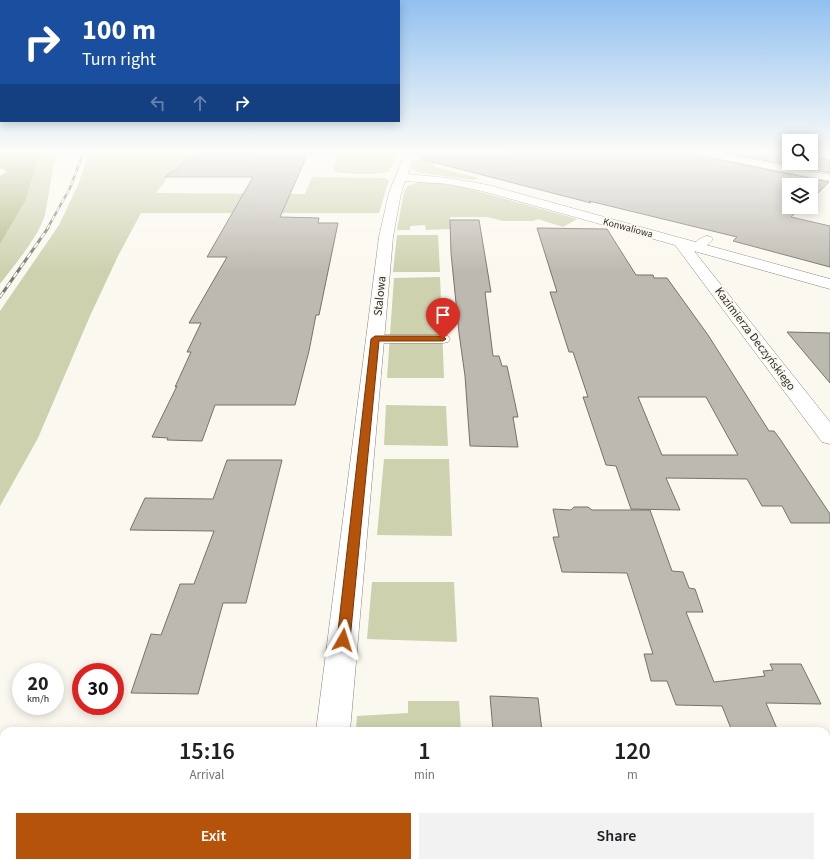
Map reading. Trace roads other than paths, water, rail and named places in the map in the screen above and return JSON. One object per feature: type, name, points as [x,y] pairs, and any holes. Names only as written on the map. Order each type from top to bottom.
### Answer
[{"type":"street","name":"Stalowa","points":[[333,727],[389,215],[396,191]]},
{"type":"street","name":"Konwaliowa","points":[[497,191],[695,243],[830,284]]},
{"type":"street","name":"Kazimierza Deczyńskiego","points":[[695,243],[830,437]]},
{"type":"lane","points":[[375,339],[443,339]]},
{"type":"railway","points":[[47,229],[68,191]]},
{"type":"railway","points":[[0,297],[48,228]]}]
